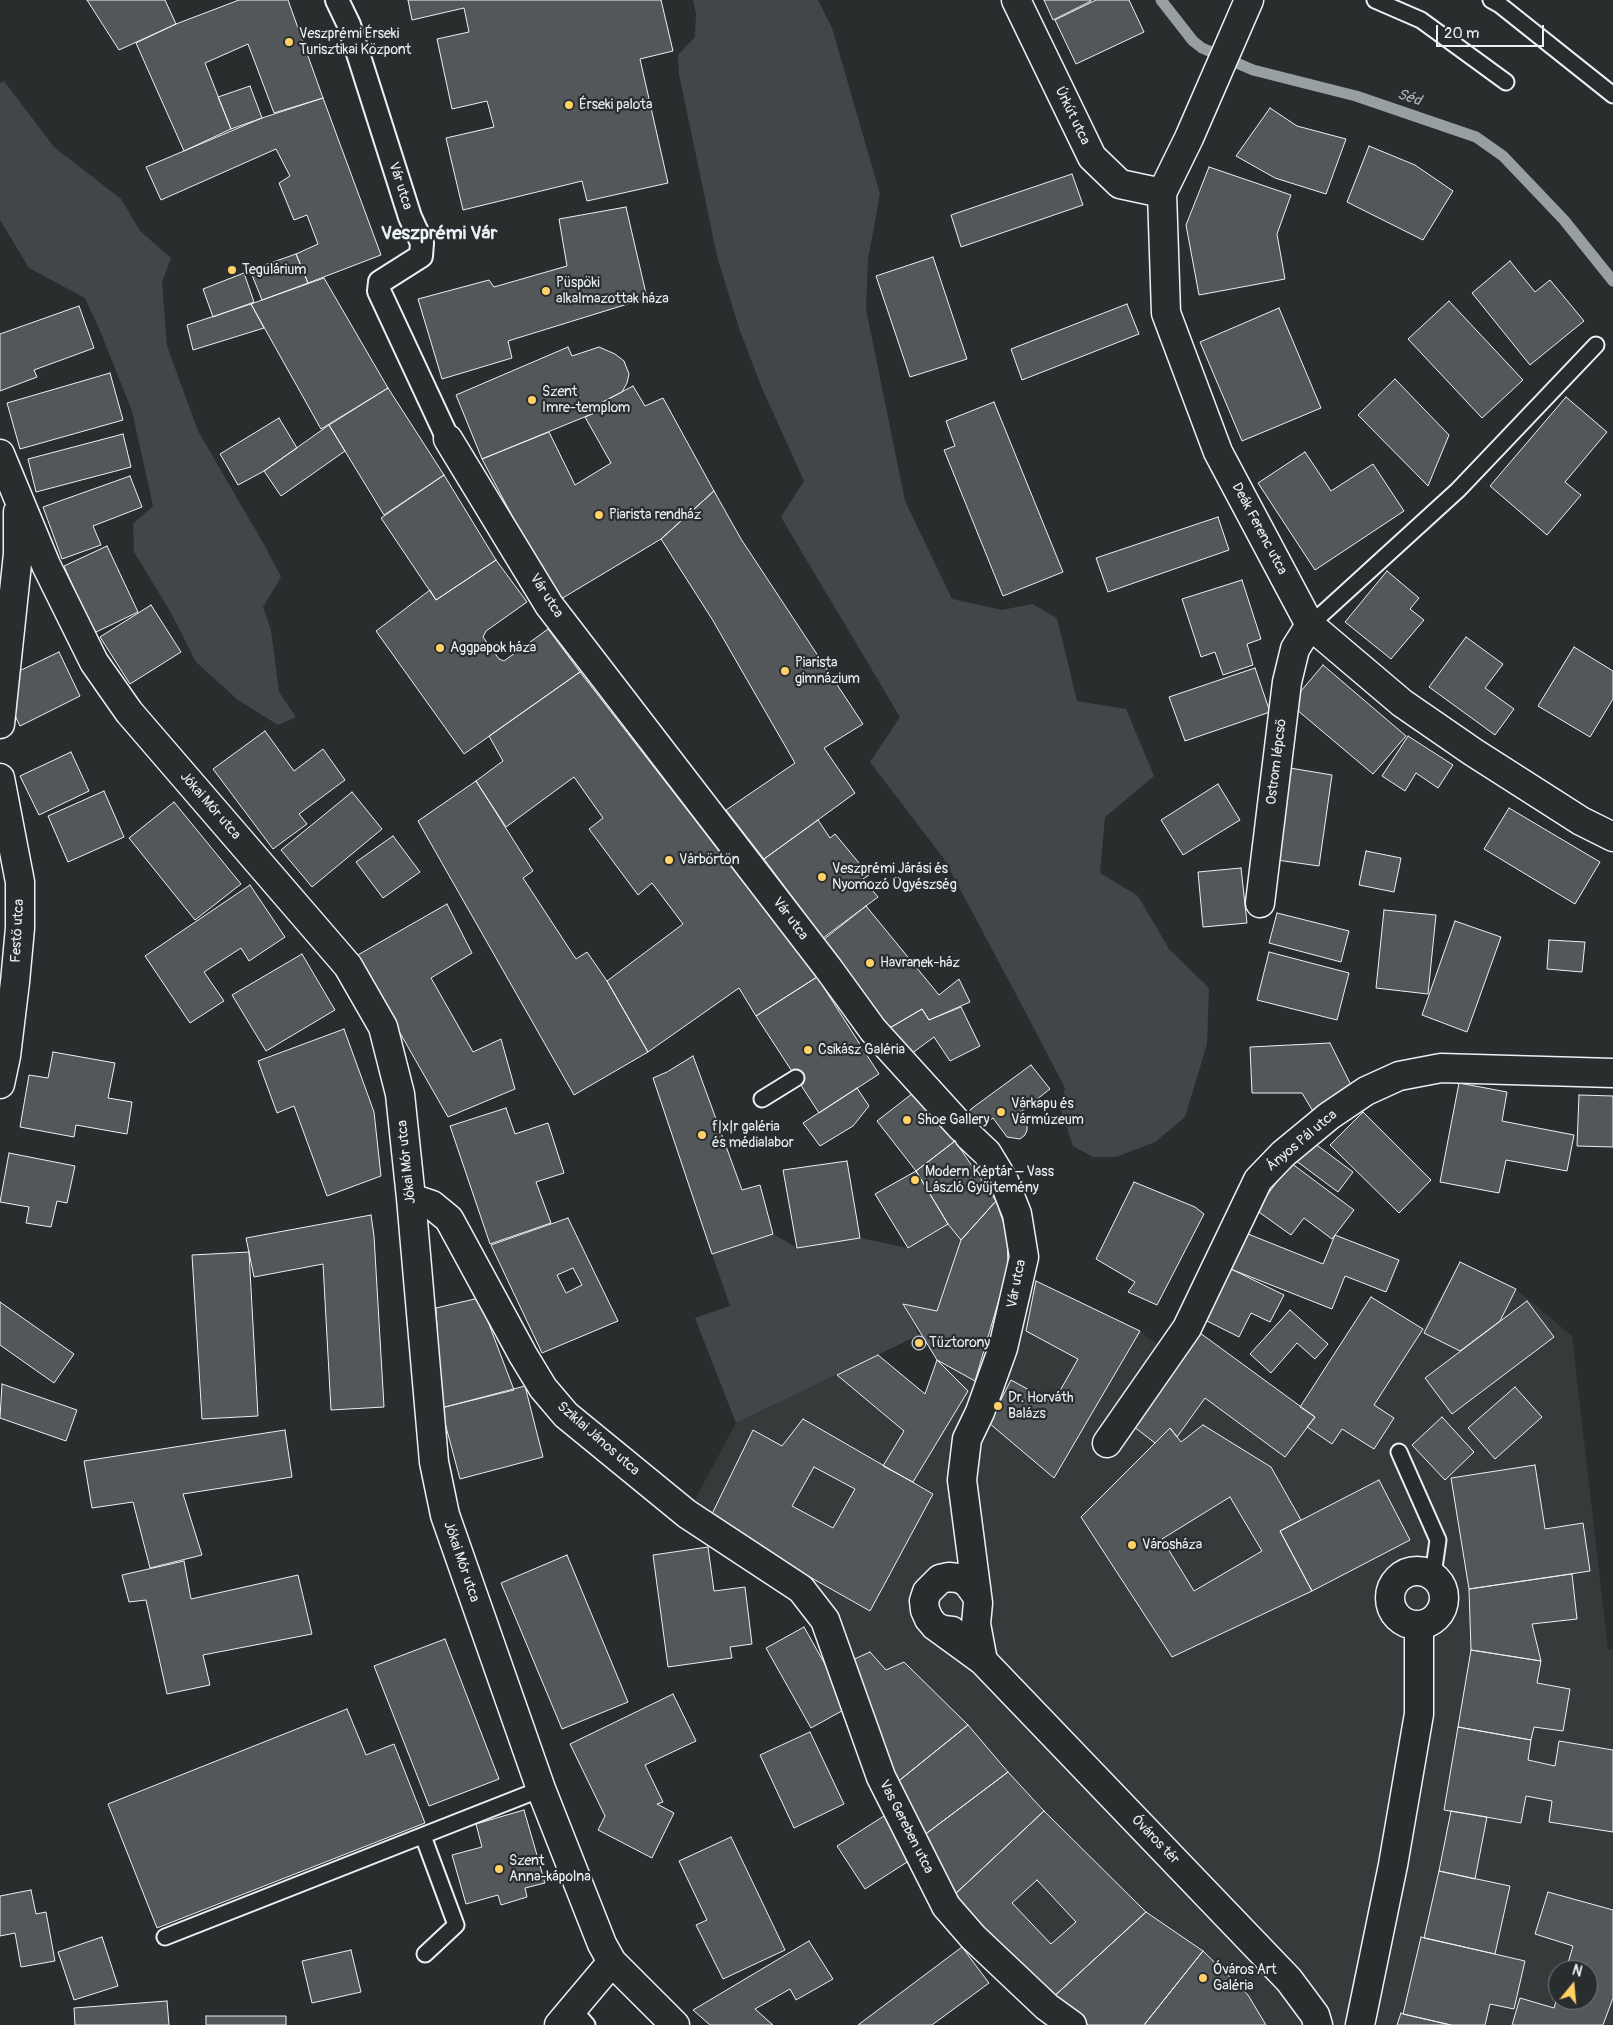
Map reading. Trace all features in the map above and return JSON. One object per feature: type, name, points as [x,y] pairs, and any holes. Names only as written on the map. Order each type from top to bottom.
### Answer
[{"type":"street","name":"Vár utca","points":[[337,0],[348,25],[410,217],[422,244],[421,256],[380,282],[379,291],[448,439],[550,605],[828,968],[865,1034],[987,1154],[1004,1181],[1017,1214],[1024,1257],[1003,1348],[980,1412],[967,1439],[962,1480],[977,1604]]},
{"type":"street","name":"Úrkút utca","points":[[1016,0],[1092,157],[1120,184],[1162,193]]},
{"type":"street","name":"Deák Ferenc utca","points":[[1248,0],[1190,138],[1162,193],[1166,313],[1218,452],[1310,625],[1402,703],[1473,752],[1581,821],[1613,837]]},
{"type":"street","name":"Jókai Mór utca","points":[[0,454],[46,565],[94,662],[129,712],[348,966],[383,1027],[400,1094],[434,1462],[445,1515],[541,1789],[602,1944],[612,1962],[675,2025]]},
{"type":"street","points":[[0,724],[18,554],[18,498]]},
{"type":"street","name":"Ostrom lépcső","points":[[1260,903],[1287,682],[1295,649],[1310,625]]},
{"type":"street","name":"Festő utca","points":[[0,778],[20,882],[20,928],[6,1056],[0,1084]]},
{"type":"street","name":"Ányos Pál utca","points":[[1107,1443],[1187,1328],[1258,1180],[1283,1154],[1330,1116],[1366,1091],[1399,1076],[1441,1068],[1613,1073]]},
{"type":"street","name":"Sziklai János utca","points":[[411,1198],[432,1205],[449,1218],[523,1355],[543,1388],[566,1415],[687,1514],[801,1589]]},
{"type":"street","points":[[1415,1571],[1425,1572],[1433,1576],[1443,1588],[1444,1597],[1443,1605],[1434,1619],[1419,1625],[1401,1619],[1395,1612],[1391,1595],[1393,1586],[1406,1573],[1415,1571]]},
{"type":"street","name":"Óváros tér","points":[[977,1604],[967,1582],[949,1577],[940,1579],[927,1592],[924,1601],[925,1610],[935,1626],[983,1661],[1289,1980],[1315,2015],[1318,2025]]},
{"type":"street","name":"Vas Gereben utca","points":[[801,1589],[825,1620],[881,1777],[946,1906],[973,1937],[1047,2007],[1072,2025]]},
{"type":"street","points":[[935,1626],[943,1630],[960,1629],[968,1625],[977,1604]]},
{"type":"street","points":[[977,1604],[976,1624],[983,1661]]},
{"type":"street","points":[[1360,2025],[1393,1864],[1419,1714],[1419,1625]]},
{"type":"street","points":[[573,2020],[612,1962]]},
{"type":"lane","points":[[1375,0],[1421,20],[1506,82]]},
{"type":"lane","points":[[1491,0],[1500,5],[1613,95]]},
{"type":"lane","points":[[1310,625],[1458,490],[1596,345]]},
{"type":"lane","points":[[762,1099],[796,1078]]},
{"type":"lane","points":[[1398,1452],[1438,1540],[1433,1576]]},
{"type":"lane","points":[[165,1936],[541,1789]]},
{"type":"lane","points":[[423,1836],[456,1925],[425,1954]]},
{"type":"shaded area","points":[[693,0],[818,0],[832,28],[880,194],[868,259],[866,309],[905,501],[952,599],[1002,610],[1032,604],[1057,618],[1077,701],[1126,709],[1154,776],[1105,817],[1100,873],[1138,896],[1169,949],[1209,988],[1207,1044],[1185,1117],[1155,1142],[1116,1157],[1093,1157],[1073,1146],[1060,1106],[1065,1088],[1026,1013],[944,859],[870,762],[900,717],[781,517],[804,481],[761,386],[739,328],[717,256],[679,74],[678,55],[695,37],[696,14]]},
{"type":"shaded area","points":[[4,81],[54,147],[121,199],[140,231],[171,258],[162,282],[167,346],[198,431],[281,577],[263,607],[271,630],[279,692],[296,717],[278,725],[238,700],[196,662],[170,611],[134,552],[133,524],[153,506],[132,411],[101,333],[85,298],[29,268],[0,220],[0,83]]},
{"type":"shaded area","points":[[996,1201],[1007,1233],[1008,1269],[1140,1331],[1176,1359],[1300,1407],[1371,1297],[1422,1329],[1460,1262],[1516,1289],[1572,1336],[1608,1649],[1613,1650],[1613,2025],[1072,2025],[825,1620],[687,1514],[736,1423],[878,1355],[925,1394],[937,1360],[903,1304]]},
{"type":"shaded area","points":[[948,1224],[961,1240],[937,1311],[903,1304],[919,1335],[736,1423],[695,1318],[730,1306],[712,1254],[773,1234],[797,1248],[860,1238],[908,1248]]},
{"type":"building","points":[[87,0],[165,0],[176,24],[119,50]]},
{"type":"building","points":[[239,0],[288,0],[323,98],[274,113],[248,44],[205,63],[231,129],[184,151],[136,43],[176,24]]},
{"type":"building","name":"Érseki palota","points":[[408,0],[661,0],[673,51],[640,59],[668,183],[587,201],[582,181],[463,210],[446,138],[494,127],[487,101],[452,109],[437,39],[469,32],[464,8],[412,20]]},
{"type":"building","points":[[1044,0],[1091,0],[1091,1],[1053,20]]},
{"type":"building","points":[[1096,0],[1129,0],[1144,32],[1076,64],[1055,20]]},
{"type":"building","points":[[250,86],[262,118],[231,129],[218,97]]},
{"type":"building","points":[[323,98],[381,255],[308,283],[296,254],[318,244],[307,215],[294,220],[279,183],[290,176],[276,149],[161,200],[146,167],[262,118]]},
{"type":"building","points":[[1270,108],[1297,126],[1346,139],[1326,194],[1275,178],[1236,156]]},
{"type":"building","points":[[1369,146],[1415,165],[1453,191],[1423,240],[1347,202]]},
{"type":"building","points":[[1209,167],[1291,195],[1277,234],[1285,279],[1199,295],[1186,225]]},
{"type":"building","points":[[1072,174],[1083,205],[961,247],[951,215]]},
{"type":"building","name":"Püspöki alkalmazottak háza","points":[[626,207],[647,298],[508,341],[512,358],[442,379],[418,299],[489,280],[494,287],[567,266],[559,219]]},
{"type":"building","points":[[296,254],[308,283],[262,300],[250,270]]},
{"type":"building","points":[[933,257],[967,359],[910,377],[876,276]]},
{"type":"building","points":[[1510,261],[1535,292],[1550,280],[1584,321],[1530,365],[1472,293]]},
{"type":"building","points":[[244,273],[254,302],[213,317],[203,289]]},
{"type":"building","points":[[324,278],[388,388],[321,429],[251,304]]},
{"type":"building","points":[[1449,301],[1523,380],[1482,418],[1408,339]]},
{"type":"building","points":[[251,304],[264,328],[193,350],[187,325]]},
{"type":"building","points":[[1127,304],[1139,334],[1022,380],[1011,349]]},
{"type":"building","points":[[79,306],[94,348],[34,370],[37,377],[0,391],[0,334]]},
{"type":"building","points":[[1279,308],[1321,408],[1242,441],[1200,342]]},
{"type":"building","name":"Szent Imre-templom","points":[[568,347],[572,356],[599,347],[615,354],[624,361],[629,374],[622,392],[597,405],[599,411],[482,459],[456,395]]},
{"type":"building","points":[[110,373],[123,420],[20,449],[7,403]]},
{"type":"building","points":[[1395,379],[1449,435],[1428,486],[1358,415]]},
{"type":"building","name":"Piarista rendház","points":[[633,386],[645,406],[663,398],[714,491],[661,539],[561,599],[525,540],[482,459],[549,432],[575,485],[611,463],[585,417],[599,411],[597,405]]},
{"type":"building","points":[[388,388],[444,475],[384,515],[329,425]]},
{"type":"building","points":[[1566,397],[1607,432],[1565,482],[1581,495],[1547,535],[1490,486]]},
{"type":"building","points":[[994,402],[1063,572],[1003,596],[944,450],[955,446],[946,421]]},
{"type":"building","points":[[279,418],[297,448],[264,471],[238,485],[220,454]]},
{"type":"building","points":[[329,425],[345,451],[281,496],[264,471]]},
{"type":"building","points":[[123,434],[131,467],[36,492],[28,459]]},
{"type":"building","points":[[1305,452],[1331,491],[1373,464],[1404,511],[1315,570],[1258,483]]},
{"type":"building","points":[[444,475],[496,560],[436,600],[381,518]]},
{"type":"building","points":[[130,476],[142,507],[93,526],[101,545],[62,559],[43,507]]},
{"type":"building","name":"Piarista gimnázium","points":[[714,491],[741,539],[863,724],[824,748],[855,793],[764,859],[726,810],[795,763],[712,619],[661,539]]},
{"type":"building","points":[[1218,517],[1229,550],[1108,592],[1096,558]]},
{"type":"building","points":[[107,546],[138,612],[94,633],[64,566]]},
{"type":"building","name":"Aggpapok háza","points":[[496,560],[527,602],[486,631],[483,637],[499,659],[504,661],[548,629],[580,672],[464,754],[376,631],[430,590],[436,600]]},
{"type":"building","points":[[1387,571],[1419,598],[1410,609],[1424,620],[1391,659],[1345,622]]},
{"type":"building","points":[[1242,580],[1261,639],[1247,644],[1253,665],[1223,675],[1215,652],[1201,657],[1182,599]]},
{"type":"building","points":[[151,605],[181,652],[130,684],[100,637]]},
{"type":"building","points":[[1466,637],[1503,664],[1485,688],[1514,709],[1495,735],[1429,687]]},
{"type":"building","points":[[1574,647],[1613,671],[1613,699],[1590,737],[1538,706]]},
{"type":"building","points":[[59,652],[80,696],[20,726],[9,703],[15,673]]},
{"type":"building","points":[[1323,665],[1406,736],[1373,774],[1290,704]]},
{"type":"building","points":[[1255,668],[1270,712],[1185,741],[1169,697]]},
{"type":"building","points":[[580,672],[817,977],[756,1016],[739,988],[648,1052],[607,981],[683,924],[652,883],[638,895],[589,829],[603,818],[574,777],[506,827],[476,781],[503,761],[489,736]]},
{"type":"building","points":[[265,731],[294,771],[323,749],[345,780],[299,814],[307,824],[273,849],[213,769]]},
{"type":"building","points":[[1408,736],[1453,765],[1438,788],[1416,773],[1405,791],[1382,776]]},
{"type":"building","points":[[71,752],[89,791],[39,815],[20,776]]},
{"type":"building","points":[[1284,767],[1332,775],[1319,866],[1270,859]]},
{"type":"building","points":[[476,781],[533,871],[523,878],[576,959],[587,952],[607,981],[648,1052],[574,1095],[418,821]]},
{"type":"building","points":[[1218,784],[1240,820],[1183,855],[1161,820]]},
{"type":"building","points":[[104,791],[124,837],[68,862],[48,816]]},
{"type":"building","points":[[352,792],[382,829],[312,887],[281,850]]},
{"type":"building","points":[[174,802],[241,884],[195,920],[129,838]]},
{"type":"building","points":[[1509,808],[1600,862],[1575,904],[1484,849]]},
{"type":"building","name":"Veszprémi Járási és Nyomozó Ügyészség","points":[[818,820],[830,838],[835,834],[869,875],[863,879],[878,897],[823,938],[764,859]]},
{"type":"building","points":[[393,836],[420,872],[383,898],[356,862]]},
{"type":"building","points":[[1366,851],[1401,858],[1394,892],[1359,885]]},
{"type":"building","points":[[1241,868],[1247,923],[1203,927],[1198,872]]},
{"type":"building","points":[[250,885],[285,937],[249,961],[241,948],[204,972],[224,1001],[190,1023],[145,956]]},
{"type":"building","points":[[447,904],[472,953],[431,978],[473,1052],[501,1039],[515,1089],[448,1117],[356,956]]},
{"type":"building","name":"Havranek-ház","points":[[866,906],[939,995],[959,979],[970,1002],[929,1020],[922,1009],[888,1029],[813,948]]},
{"type":"building","points":[[1384,910],[1436,915],[1428,994],[1376,988]]},
{"type":"building","points":[[1277,913],[1349,931],[1341,962],[1269,943]]},
{"type":"building","points":[[1455,921],[1501,937],[1467,1032],[1422,1015]]},
{"type":"building","points":[[1549,940],[1585,942],[1582,972],[1547,969]]},
{"type":"building","points":[[1269,952],[1349,973],[1337,1020],[1257,1000]]},
{"type":"building","points":[[302,954],[335,1010],[266,1051],[232,995]]},
{"type":"building","points":[[817,977],[879,1074],[819,1113],[756,1016]]},
{"type":"building","points":[[961,1007],[980,1046],[950,1061],[934,1037],[911,1054],[888,1029],[922,1009],[929,1020]]},
{"type":"building","points":[[344,1029],[374,1112],[381,1176],[327,1196],[294,1106],[277,1113],[258,1061]]},
{"type":"building","points":[[1330,1043],[1352,1087],[1314,1113],[1302,1093],[1252,1093],[1250,1047]]},
{"type":"building","points":[[53,1052],[115,1063],[108,1098],[132,1102],[127,1134],[76,1125],[74,1137],[20,1127],[29,1075],[48,1078]]},
{"type":"building","points":[[693,1056],[742,1190],[760,1185],[773,1234],[712,1254],[653,1078]]},
{"type":"building","points":[[1031,1065],[1050,1089],[1018,1114],[1027,1124],[1025,1135],[1020,1139],[1007,1137],[993,1118],[958,1144],[955,1141],[971,1109]]},
{"type":"building","points":[[1459,1083],[1507,1092],[1502,1121],[1574,1135],[1567,1171],[1506,1160],[1499,1193],[1440,1182]]},
{"type":"building","points":[[857,1088],[869,1106],[853,1126],[820,1146],[803,1123]]},
{"type":"building","points":[[917,1090],[955,1141],[916,1171],[877,1121]]},
{"type":"building","points":[[1579,1095],[1613,1096],[1613,1147],[1577,1146]]},
{"type":"building","points":[[506,1108],[515,1134],[548,1123],[564,1173],[536,1182],[551,1223],[490,1244],[450,1126]]},
{"type":"building","points":[[1363,1112],[1431,1180],[1399,1213],[1330,1145]]},
{"type":"building","points":[[1310,1140],[1353,1172],[1338,1192],[1295,1160]]},
{"type":"building","points":[[955,1141],[996,1201],[961,1240],[948,1224],[916,1171]]},
{"type":"building","points":[[9,1153],[75,1166],[67,1203],[57,1201],[51,1227],[26,1223],[29,1207],[0,1202]]},
{"type":"building","points":[[847,1161],[860,1238],[797,1248],[783,1170]]},
{"type":"building","points":[[1291,1163],[1354,1210],[1332,1239],[1304,1218],[1291,1235],[1256,1210]]},
{"type":"building","points":[[916,1171],[948,1224],[908,1248],[875,1194]]},
{"type":"building","points":[[1134,1182],[1195,1207],[1204,1214],[1157,1305],[1128,1292],[1135,1282],[1096,1259]]},
{"type":"building","points":[[996,1201],[1007,1233],[1008,1269],[975,1381],[937,1360],[903,1304],[937,1311],[961,1240]]},
{"type":"building","points":[[371,1215],[374,1236],[384,1407],[331,1410],[323,1264],[254,1277],[246,1238]]},
{"type":"building","points":[[568,1218],[618,1321],[542,1353],[491,1245]],"holes":[[[573,1268],[582,1285],[566,1293],[557,1275]]]},
{"type":"building","points":[[1243,1232],[1323,1264],[1335,1235],[1399,1260],[1386,1292],[1345,1276],[1332,1309],[1228,1268]]},
{"type":"building","points":[[249,1252],[258,1416],[202,1419],[192,1255]]},
{"type":"building","points":[[1460,1262],[1516,1289],[1500,1321],[1460,1351],[1424,1333]]},
{"type":"building","points":[[1231,1269],[1284,1295],[1270,1322],[1251,1313],[1239,1337],[1205,1320]]},
{"type":"building","points":[[1036,1281],[1140,1331],[1054,1478],[989,1423],[1011,1380],[1053,1403],[1078,1359],[1026,1331]]},
{"type":"building","points":[[1371,1297],[1423,1329],[1374,1405],[1394,1418],[1374,1449],[1342,1429],[1332,1444],[1307,1427],[1315,1417],[1300,1407]]},
{"type":"building","points":[[479,1298],[514,1390],[441,1408],[436,1308]]},
{"type":"building","points":[[1527,1301],[1554,1337],[1452,1414],[1425,1378]]},
{"type":"building","points":[[0,1302],[74,1354],[54,1383],[0,1345]]},
{"type":"building","points":[[1290,1310],[1328,1344],[1315,1359],[1297,1343],[1271,1373],[1250,1354]]},
{"type":"building","points":[[1196,1330],[1315,1417],[1285,1457],[1205,1398],[1177,1437],[1170,1428],[1155,1443],[1129,1423]]},
{"type":"building","name":"Tűztorony","points":[[919,1336],[924,1338],[926,1343],[924,1348],[919,1350],[914,1348],[912,1343],[914,1338]]},
{"type":"building","points":[[878,1355],[925,1394],[937,1360],[968,1391],[913,1482],[883,1466],[904,1431],[837,1375]]},
{"type":"building","points":[[2,1384],[77,1410],[66,1441],[0,1418]]},
{"type":"building","points":[[525,1386],[543,1457],[460,1479],[441,1408]]},
{"type":"building","points":[[1515,1387],[1542,1417],[1495,1459],[1468,1428]]},
{"type":"building","points":[[1442,1417],[1474,1452],[1445,1480],[1412,1445]]},
{"type":"building","points":[[803,1419],[933,1494],[870,1611],[709,1520],[753,1430],[782,1446]],"holes":[[[814,1467],[855,1489],[833,1528],[792,1506]]]},
{"type":"building","name":"Városháza","points":[[1203,1425],[1271,1467],[1301,1520],[1280,1531],[1312,1591],[1172,1657],[1081,1517],[1170,1428],[1181,1442]],"holes":[[[1230,1497],[1262,1551],[1194,1591],[1162,1539]]]},
{"type":"building","points":[[285,1430],[292,1477],[183,1494],[202,1555],[150,1568],[133,1502],[92,1508],[84,1461]]},
{"type":"building","points":[[1535,1465],[1545,1529],[1583,1523],[1590,1571],[1469,1589],[1451,1478]]},
{"type":"building","points":[[1379,1480],[1410,1540],[1312,1591],[1280,1531]]},
{"type":"building","points":[[708,1547],[714,1591],[745,1587],[752,1644],[730,1647],[732,1658],[668,1667],[653,1555]]},
{"type":"building","points":[[567,1555],[628,1702],[562,1729],[501,1583]]},
{"type":"building","points":[[184,1561],[191,1599],[298,1575],[312,1634],[203,1655],[210,1685],[167,1694],[146,1600],[129,1602],[122,1575]]},
{"type":"building","points":[[1572,1574],[1577,1619],[1532,1624],[1541,1661],[1471,1650],[1469,1589]]},
{"type":"building","points":[[804,1627],[849,1707],[811,1728],[766,1648]]},
{"type":"building","points":[[445,1639],[499,1779],[429,1806],[374,1666]]},
{"type":"building","points":[[1471,1650],[1541,1661],[1537,1683],[1570,1689],[1563,1731],[1534,1727],[1531,1740],[1458,1727]]},
{"type":"building","points":[[870,1652],[886,1670],[904,1662],[968,1725],[890,1788],[848,1662]]},
{"type":"building","points":[[673,1694],[696,1741],[645,1765],[663,1802],[657,1804],[674,1813],[652,1858],[598,1830],[605,1816],[570,1744]]},
{"type":"building","points":[[347,1709],[366,1755],[394,1744],[425,1823],[157,1928],[108,1804]]},
{"type":"building","points":[[968,1725],[1008,1772],[915,1842],[890,1788]]},
{"type":"building","points":[[1458,1727],[1531,1740],[1528,1760],[1555,1766],[1559,1741],[1613,1750],[1613,1832],[1549,1822],[1552,1801],[1526,1796],[1521,1823],[1444,1810]]},
{"type":"building","points":[[810,1732],[844,1804],[794,1828],[760,1755]]},
{"type":"building","points":[[1008,1772],[1044,1811],[953,1896],[915,1842]]},
{"type":"building","name":"Szent Anna-kápolna","points":[[524,1810],[545,1883],[525,1888],[527,1897],[501,1905],[498,1895],[466,1904],[452,1855],[482,1847],[476,1824]]},
{"type":"building","points":[[1044,1811],[1146,1912],[1050,2000],[953,1896]],"holes":[[[1037,1880],[1076,1922],[1051,1944],[1012,1903]]]},
{"type":"building","points":[[1451,1811],[1487,1817],[1475,1879],[1439,1871]]},
{"type":"building","points":[[887,1814],[915,1857],[865,1889],[837,1846]]},
{"type":"building","points":[[731,1837],[785,1950],[723,1979],[696,1925],[707,1920],[679,1861]]},
{"type":"building","points":[[1439,1871],[1510,1886],[1495,1954],[1424,1938]]},
{"type":"building","points":[[31,1890],[36,1914],[46,1912],[55,1961],[21,1967],[15,1933],[0,1936],[0,1896]]},
{"type":"building","points":[[1548,1892],[1613,1910],[1613,1998],[1603,2025],[1512,2025],[1520,1998],[1548,2006],[1548,2010],[1598,2010],[1598,1960],[1569,1960],[1573,1946],[1535,1934]]},
{"type":"building","points":[[1146,1912],[1203,1951],[1144,2025],[1088,2025],[1050,2000]]},
{"type":"building","points":[[102,1937],[118,1986],[74,2000],[58,1952]]},
{"type":"building","points":[[1421,1937],[1525,1961],[1514,2009],[1490,2004],[1485,2025],[1451,2025],[1403,2014]]},
{"type":"building","points":[[809,1941],[833,1979],[796,2000],[790,1989],[755,2009],[773,2025],[710,2025],[693,2010]]},
{"type":"building","points":[[962,1947],[989,1983],[932,2025],[858,2025]]},
{"type":"building","points":[[351,1950],[361,1992],[312,2003],[302,1961]]},
{"type":"building","points":[[1203,1951],[1248,1995],[1266,2025],[1144,2025]]},
{"type":"building","points":[[167,2001],[169,2025],[75,2025],[74,2008]]},
{"type":"building","points":[[1401,2013],[1403,2014],[1451,2025],[1397,2025]]},
{"type":"building","points":[[206,2016],[286,2016],[286,2025],[206,2025]]},
{"type":"waterway","name":"Séd","points":[[1161,0],[1193,41],[1202,48],[1253,70],[1356,96],[1476,137],[1503,156],[1564,220],[1613,281]]},
{"type":"place","name":"Veszprémi Érseki Turisztikai Központ","points":[[289,42]]},
{"type":"place","name":"Érseki palota","points":[[569,105]]},
{"type":"place","name":"Tegulárium","points":[[232,270]]},
{"type":"place","name":"Püspöki alkalmazottak háza","points":[[546,291]]},
{"type":"place","name":"Szent Imre-templom","points":[[532,400]]},
{"type":"place","name":"Piarista rendház","points":[[599,515]]},
{"type":"place","name":"Aggpapok háza","points":[[440,648]]},
{"type":"place","name":"Piarista gimnázium","points":[[785,671]]},
{"type":"place","name":"Várbörtön","points":[[669,860]]},
{"type":"place","name":"Veszprémi Járási és Nyomozó Ügyészség","points":[[822,877]]},
{"type":"place","name":"Havranek-ház","points":[[870,963]]},
{"type":"place","name":"Csikász Galéria","points":[[808,1050]]},
{"type":"place","name":"Várkapu és Vármúzeum","points":[[1001,1112]]},
{"type":"place","name":"Shoe Gallery","points":[[907,1120]]},
{"type":"place","name":"f|x|r galéria és médialabor","points":[[702,1135]]},
{"type":"place","name":"Modern Képtár – Vass László Gyűjtemény","points":[[915,1180]]},
{"type":"place","name":"Tűztorony","points":[[919,1343]]},
{"type":"place","name":"Dr. Horváth Balázs","points":[[998,1406]]},
{"type":"place","name":"Városháza","points":[[1132,1545]]},
{"type":"place","name":"Szent Anna-kápolna","points":[[499,1869]]},
{"type":"place","name":"Óváros Art Galéria","points":[[1203,1978]]},
{"type":"district","name":"Veszprémi Vár","points":[[439,234]]}]
